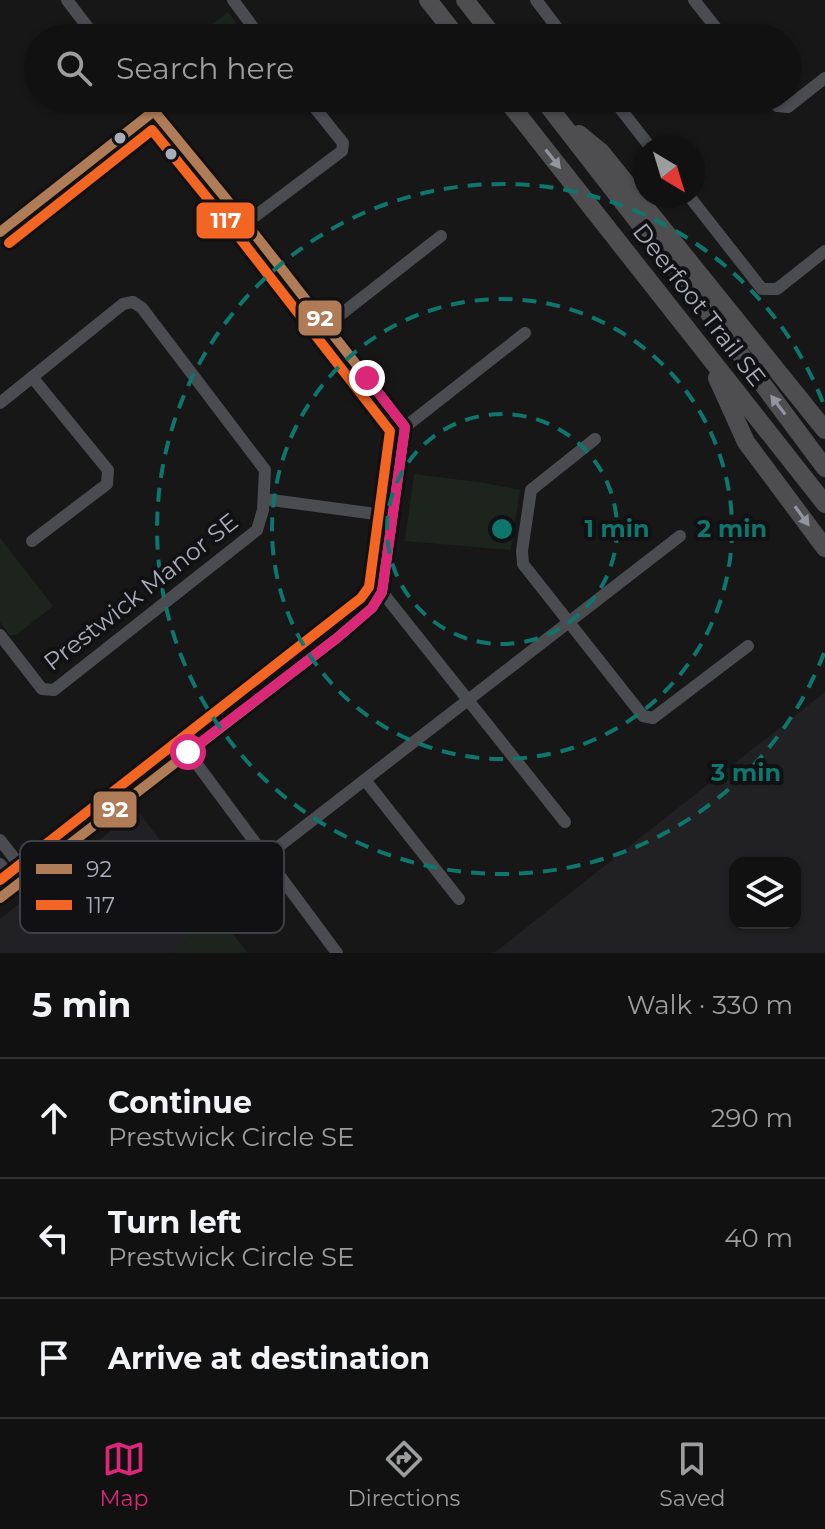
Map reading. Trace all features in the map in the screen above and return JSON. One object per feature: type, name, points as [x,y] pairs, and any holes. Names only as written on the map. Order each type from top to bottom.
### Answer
[{"type":"highway","points":[[428,0],[447,24]]},
{"type":"highway","points":[[465,0],[484,24]]},
{"type":"highway","name":"Deerfoot Trail SE","points":[[516,112],[825,504]]},
{"type":"highway","name":"Deerfoot Trail SE","points":[[553,112],[825,468]]},
{"type":"highway","points":[[556,116],[601,152],[825,430]]},
{"type":"highway","points":[[706,353],[746,442],[825,548]]},
{"type":"street","points":[[67,0],[85,24]]},
{"type":"street","points":[[233,0],[251,24]]},
{"type":"street","points":[[536,0],[554,24]]},
{"type":"street","points":[[694,0],[713,24]]},
{"type":"street","points":[[801,97],[825,78]]},
{"type":"street","points":[[0,232],[153,112]]},
{"type":"street","points":[[155,112],[405,427]]},
{"type":"street","points":[[246,223],[342,151],[343,143],[318,112]]},
{"type":"street","points":[[623,112],[642,136]]},
{"type":"street","points":[[698,208],[762,289],[777,289],[825,251]]},
{"type":"street","points":[[326,326],[441,236]]},
{"type":"street","name":"Prestwick Manor SE","points":[[0,403],[123,304],[133,302],[142,308],[265,470],[264,499],[257,530],[54,690],[42,689],[0,635]]},
{"type":"street","points":[[73,841],[372,608],[382,592],[405,427],[525,333]]},
{"type":"street","points":[[32,377],[108,470],[107,484],[32,541]]},
{"type":"street","points":[[595,439],[531,490],[523,564],[643,716],[653,718],[748,646]]},
{"type":"street","name":"Prestwick Manor SE","points":[[264,499],[391,516]]},
{"type":"street","points":[[284,842],[680,536]]},
{"type":"street","points":[[382,592],[565,822]]},
{"type":"street","points":[[188,752],[253,841]]},
{"type":"street","points":[[365,780],[459,899]]},
{"type":"street","points":[[0,840],[20,866]]},
{"type":"street","points":[[0,864],[17,885]]},
{"type":"street","points":[[284,882],[337,953]]},
{"type":"street","points":[[0,898],[20,883]]},
{"type":"shaded area","points":[[228,12],[237,24],[212,24]]},
{"type":"shaded area","points":[[414,474],[520,490],[511,550],[405,541]]},
{"type":"shaded area","points":[[0,538],[53,606],[16,635],[10,635],[0,622]]},
{"type":"shaded area","points":[[825,692],[825,953],[494,953]]},
{"type":"shaded area","points":[[137,810],[161,841],[98,841]]},
{"type":"shaded area","points":[[20,903],[20,933],[197,933],[172,953],[0,953],[0,919]]},
{"type":"shaded area","points":[[197,933],[232,933],[248,953],[172,953]]},
{"type":"transit line","name":"92","points":[[0,232],[153,112]]},
{"type":"transit line","name":"92","points":[[74,841],[372,608],[382,592],[405,427],[155,112]]},
{"type":"transit line","name":"117","points":[[9,243],[152,130],[390,431],[369,587],[361,598],[50,841]]},
{"type":"transit line","name":"117","points":[[0,880],[20,864]]},
{"type":"transit line","name":"92","points":[[0,898],[20,883]]},
{"type":"route","points":[[188,752],[337,638],[372,608],[382,592],[405,427],[367,378]]}]
